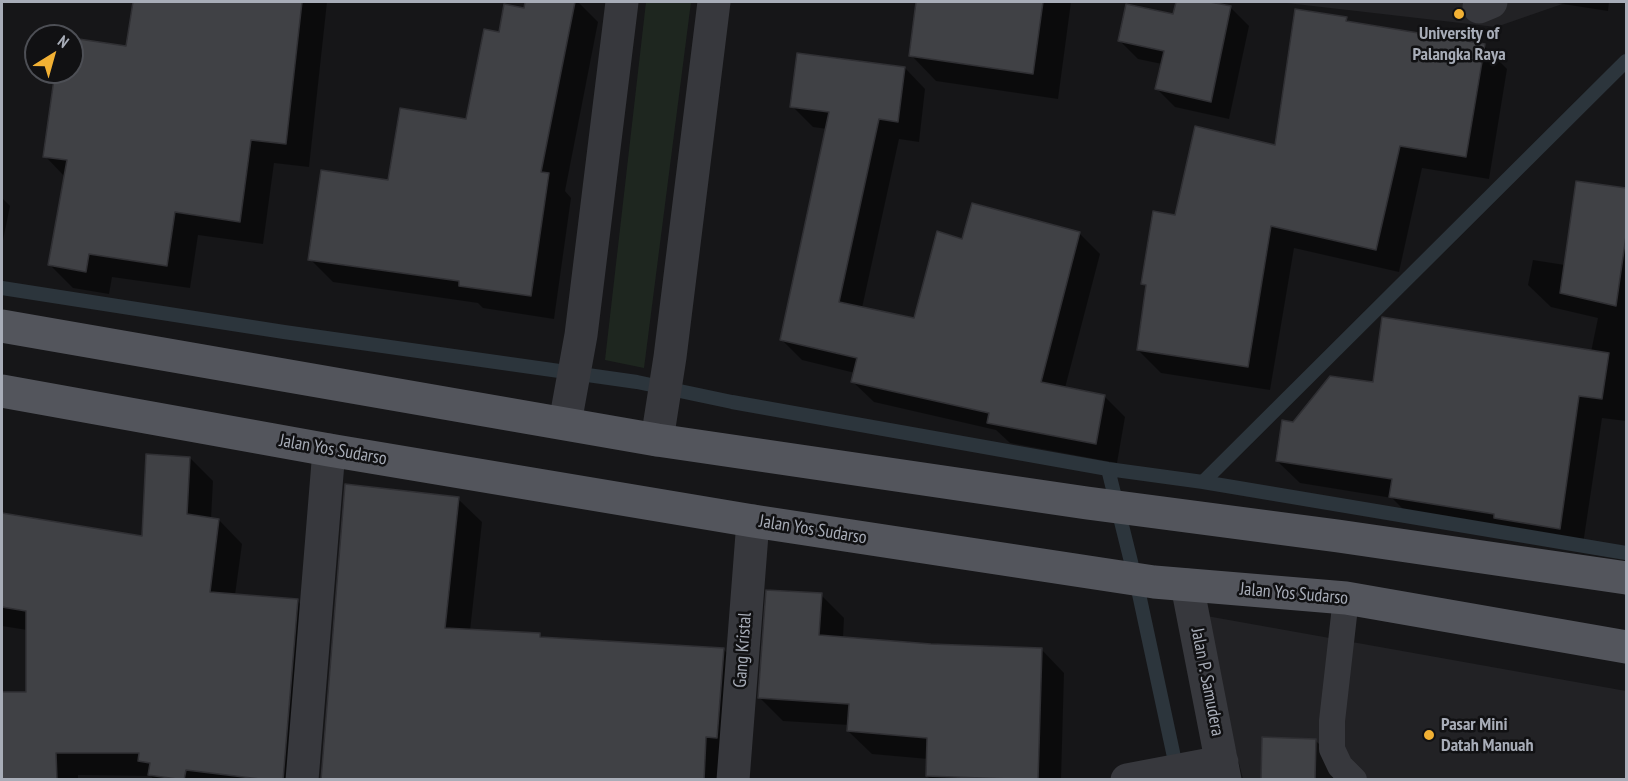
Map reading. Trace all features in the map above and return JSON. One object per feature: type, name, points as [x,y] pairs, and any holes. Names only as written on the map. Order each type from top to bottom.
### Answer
[{"type":"main road","points":[[2,326],[657,440],[1626,578]]},
{"type":"main road","name":"Jalan Yos Sudarso","points":[[2,391],[329,450],[753,521],[1154,582],[1346,598],[1626,647]]},
{"type":"street","points":[[565,423],[581,335],[622,2]]},
{"type":"street","points":[[657,440],[670,357],[714,2]]},
{"type":"street","points":[[302,780],[329,450]]},
{"type":"street","name":"Gang Kristal","points":[[733,780],[753,521]]},
{"type":"street","name":"Jalan P. Samudera","points":[[1187,585],[1224,771]]},
{"type":"street","points":[[1145,776],[1224,771]]},
{"type":"lane","points":[[1346,598],[1332,721],[1332,749],[1340,766],[1354,780]]},
{"type":"shaded area","points":[[646,2],[691,2],[644,368],[605,360]]},
{"type":"shaded area","name":"University of Palangka Raya","points":[[1278,2],[1568,2],[1496,27]]},
{"type":"shaded area","name":"Pasar Mini Datah Manuah","points":[[1201,615],[1626,691],[1626,779],[1243,779]]},
{"type":"building","points":[[133,2],[302,2],[286,144],[251,140],[240,222],[175,212],[167,266],[89,254],[86,272],[48,265],[67,160],[43,157],[53,84],[84,84],[84,40],[126,46]]},
{"type":"building","points":[[525,2],[575,2],[541,172],[549,173],[531,296],[459,286],[459,281],[308,260],[321,170],[388,180],[400,108],[466,119],[484,29],[499,32],[504,4],[524,8]]},
{"type":"building","points":[[916,2],[1043,2],[1033,74],[909,56]]},
{"type":"building","points":[[1176,2],[1210,2],[1231,6],[1211,102],[1155,89],[1164,51],[1118,41],[1126,4],[1173,14]]},
{"type":"building","points":[[1295,9],[1347,17],[1346,21],[1485,44],[1466,157],[1400,146],[1376,250],[1271,226],[1248,367],[1137,350],[1146,285],[1141,284],[1153,211],[1175,215],[1195,126],[1275,145]]},
{"type":"building","points":[[797,53],[905,67],[898,122],[879,119],[839,302],[914,318],[937,231],[962,239],[972,203],[1080,232],[1041,382],[1105,395],[1096,444],[987,423],[989,413],[851,382],[857,358],[780,340],[829,112],[790,107]]},
{"type":"building","points":[[1576,181],[1626,188],[1626,236],[1616,306],[1560,293]]},
{"type":"building","points":[[1382,317],[1609,353],[1602,399],[1579,396],[1560,529],[1494,518],[1494,514],[1389,497],[1392,479],[1276,461],[1282,420],[1293,422],[1330,376],[1373,382]]},
{"type":"building","points":[[146,454],[190,457],[187,514],[219,519],[210,592],[298,599],[283,780],[186,770],[184,780],[148,775],[150,763],[138,761],[139,753],[56,753],[57,780],[2,780],[2,692],[26,692],[26,611],[2,607],[2,513],[142,536]]},
{"type":"building","points":[[345,484],[459,497],[445,628],[540,633],[540,637],[724,648],[717,738],[706,737],[704,780],[321,780]]},
{"type":"building","points":[[766,590],[822,593],[819,635],[931,644],[1042,648],[1038,780],[926,776],[927,738],[847,731],[849,704],[758,698]]},
{"type":"building","points":[[1262,737],[1316,739],[1315,780],[1261,780]]},
{"type":"waterway","points":[[1203,482],[1626,61]]},
{"type":"waterway","points":[[2,288],[284,332],[637,382],[732,402],[1108,469],[1203,482],[1626,553]]},
{"type":"waterway","points":[[1108,469],[1139,594],[1177,771]]},
{"type":"place","name":"University of Palangka Raya","points":[[1459,14]]},
{"type":"place","name":"Pasar Mini Datah Manuah","points":[[1429,735]]}]
